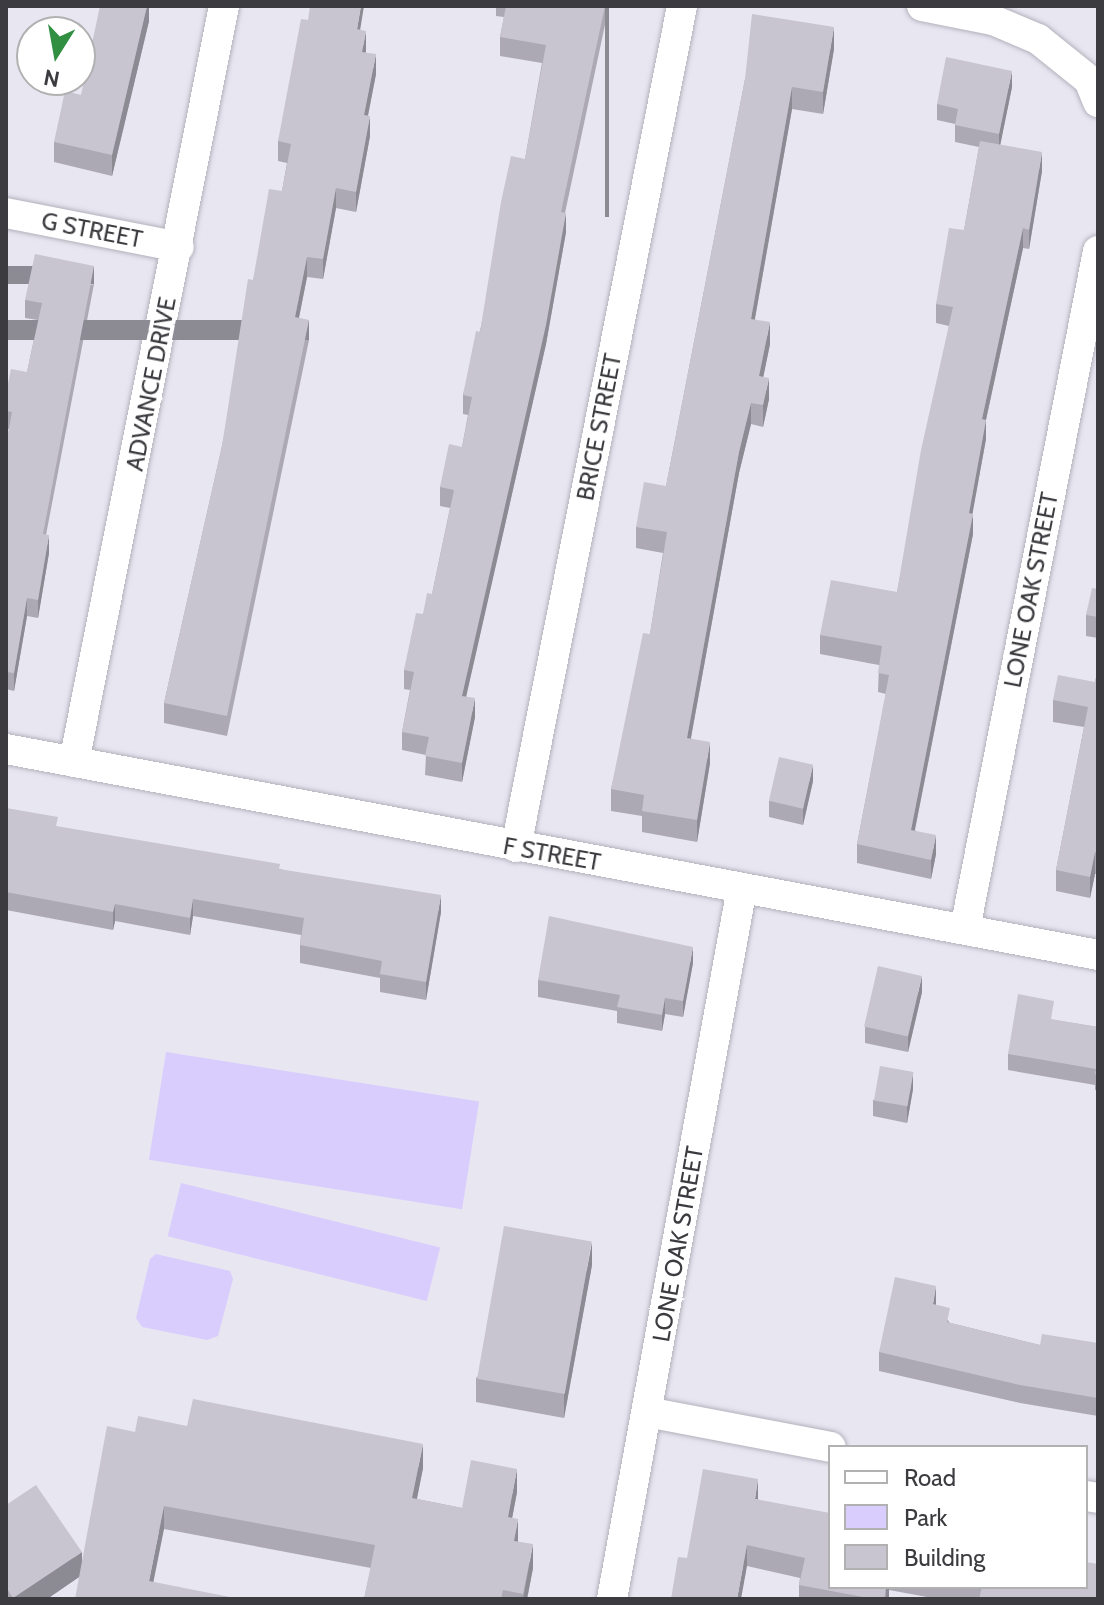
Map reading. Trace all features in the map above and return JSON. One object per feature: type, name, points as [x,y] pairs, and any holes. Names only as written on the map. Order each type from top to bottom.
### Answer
[{"type":"street","name":"ADVANCE DRIVE","points":[[74,762],[179,247],[224,6]]},
{"type":"street","name":"BRICE STREET","points":[[516,847],[682,6]]},
{"type":"street","points":[[922,6],[993,20],[1038,39],[1089,80],[1098,102]]},
{"type":"street","name":"G STREET","points":[[6,213],[179,247]]},
{"type":"street","name":"LONE OAK STREET","points":[[965,929],[1098,251]]},
{"type":"street","name":"F STREET","points":[[6,749],[1098,955]]},
{"type":"street","name":"LONE OAK STREET","points":[[612,1599],[742,888]]},
{"type":"street","points":[[647,1412],[828,1446]]},
{"type":"green space","points":[[166,1052],[479,1102],[462,1209],[149,1160]]},
{"type":"green space","points":[[181,1183],[440,1248],[427,1301],[168,1236]]},
{"type":"green space","points":[[156,1254],[230,1271],[233,1279],[218,1336],[207,1340],[142,1327],[136,1318],[150,1259]]},
{"type":"building","points":[[100,6],[147,6],[112,155],[54,142],[64,96],[96,96],[96,25]]},
{"type":"building","points":[[310,6],[361,6],[357,29],[366,31],[362,52],[376,54],[364,115],[370,116],[356,192],[336,188],[323,259],[307,257],[295,317],[309,320],[227,716],[164,703],[222,446],[248,279],[253,280],[269,189],[282,191],[291,144],[278,141],[301,19],[308,20]]},
{"type":"building","points":[[506,6],[605,6],[561,212],[566,213],[546,325],[462,696],[475,698],[462,763],[425,756],[429,737],[402,732],[414,672],[404,670],[416,613],[423,614],[427,593],[432,594],[454,490],[440,487],[449,444],[462,447],[472,397],[463,395],[476,331],[480,332],[501,202],[511,156],[525,159],[546,45],[500,37]]},
{"type":"building","points":[[752,14],[834,27],[823,92],[792,87],[751,319],[770,322],[759,376],[769,378],[763,405],[751,403],[739,452],[687,738],[710,742],[697,820],[642,811],[644,795],[611,789],[643,633],[650,634],[667,532],[636,527],[644,482],[666,486],[745,79]]},
{"type":"building","points":[[946,57],[1012,71],[999,134],[955,125],[958,109],[937,104]]},
{"type":"building","points":[[980,141],[1042,152],[1029,230],[1023,228],[982,419],[986,420],[969,513],[973,514],[911,830],[936,835],[931,860],[857,844],[889,675],[878,673],[882,646],[820,635],[831,580],[897,592],[921,450],[953,307],[936,304],[949,228],[964,230]]},
{"type":"building","points":[[35,254],[94,266],[43,534],[49,535],[38,600],[27,598],[14,673],[6,672],[6,445],[12,412],[6,411],[6,393],[11,369],[27,372],[42,303],[25,300]]},
{"type":"building","points":[[1092,588],[1098,589],[1098,617],[1086,615]]},
{"type":"building","points":[[1098,668],[1098,853],[1095,852],[1090,877],[1056,870],[1088,707],[1053,700],[1058,675],[1095,682]]},
{"type":"building","points":[[779,757],[813,765],[803,809],[769,801]]},
{"type":"building","points":[[6,808],[58,817],[56,826],[280,864],[279,869],[441,895],[426,982],[380,974],[382,961],[300,945],[304,918],[193,899],[190,918],[115,904],[113,912],[6,892]]},
{"type":"building","points":[[549,916],[693,947],[683,1001],[665,998],[662,1015],[617,1007],[620,995],[538,980]]},
{"type":"building","points":[[878,966],[922,976],[908,1037],[864,1026]]},
{"type":"building","points":[[1018,994],[1054,1001],[1051,1019],[1098,1027],[1098,1075],[1095,1074],[1096,1069],[1008,1054]]},
{"type":"building","points":[[880,1066],[913,1072],[907,1106],[874,1100]]},
{"type":"building","points":[[504,1226],[592,1241],[565,1394],[477,1379]]},
{"type":"building","points":[[895,1277],[936,1286],[933,1304],[950,1308],[947,1322],[1040,1345],[1042,1334],[1098,1343],[1098,1398],[1020,1385],[879,1352]]},
{"type":"building","points":[[193,1399],[423,1444],[412,1498],[462,1508],[471,1460],[517,1469],[508,1517],[518,1519],[514,1541],[533,1544],[523,1594],[503,1590],[501,1599],[364,1599],[375,1545],[164,1506],[149,1581],[240,1599],[75,1599],[107,1426],[135,1432],[138,1416],[187,1426]]},
{"type":"building","points":[[703,1469],[758,1479],[755,1499],[828,1513],[828,1589],[886,1589],[884,1599],[799,1585],[805,1558],[747,1545],[737,1599],[671,1599],[678,1557],[687,1558]]},
{"type":"building","points":[[36,1485],[82,1552],[13,1598],[6,1587],[6,1505]]},
{"type":"building","points":[[1088,1562],[1098,1564],[1098,1599],[979,1599],[982,1589],[1088,1589]]}]
